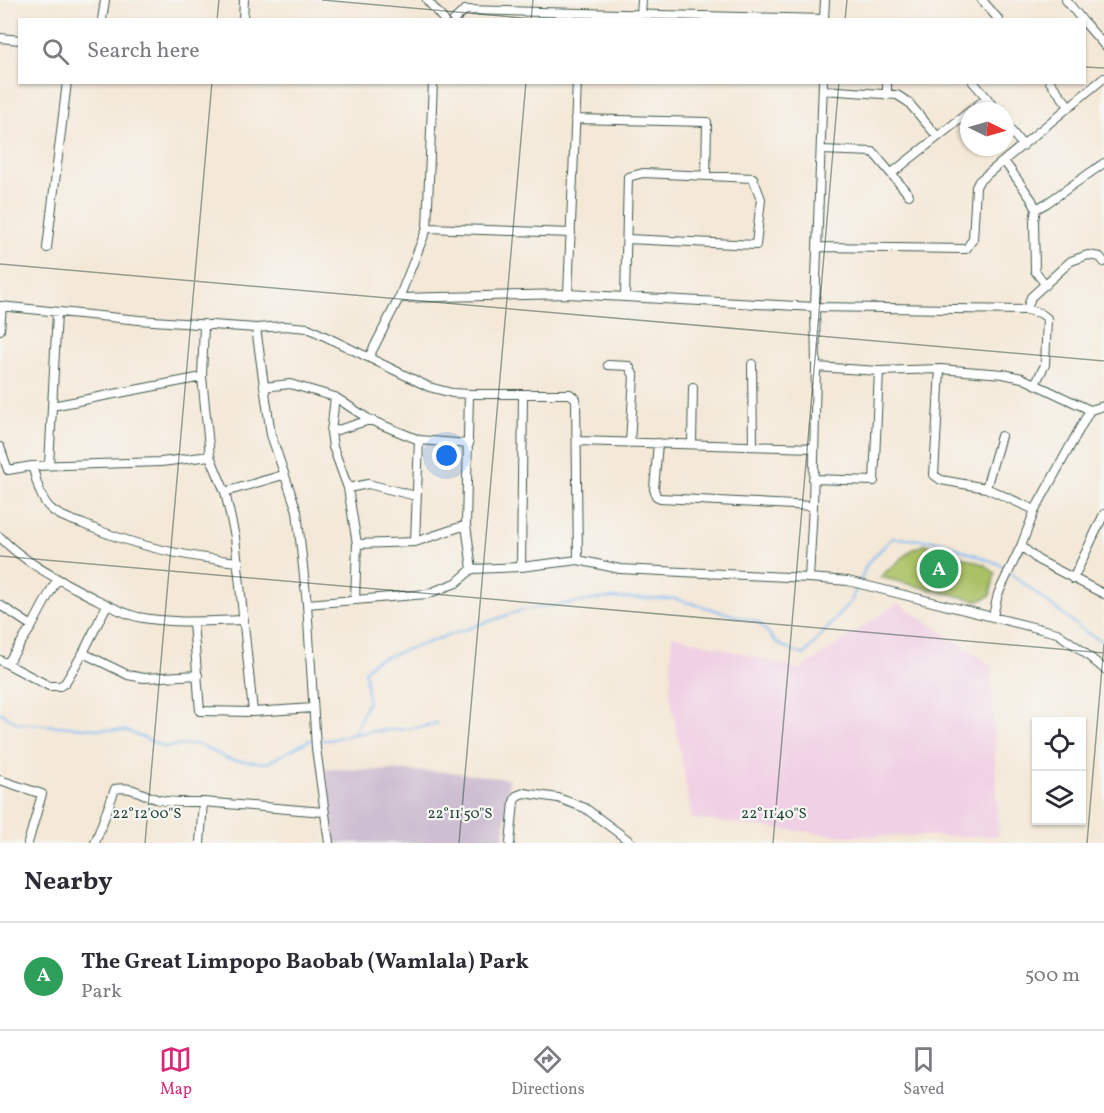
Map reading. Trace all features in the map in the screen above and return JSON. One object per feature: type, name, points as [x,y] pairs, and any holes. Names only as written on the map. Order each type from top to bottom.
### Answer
[{"type":"street","points":[[102,18],[105,0]]},
{"type":"street","points":[[243,18],[244,0]]},
{"type":"street","points":[[427,0],[442,18]]},
{"type":"street","points":[[641,15],[642,0]]},
{"type":"street","points":[[824,18],[825,0]]},
{"type":"street","points":[[982,0],[997,18]]},
{"type":"street","points":[[1066,0],[1081,18]]},
{"type":"street","points":[[456,18],[465,10],[580,16],[751,18]]},
{"type":"street","points":[[1086,24],[1104,45]]},
{"type":"street","points":[[0,38],[18,40]]},
{"type":"street","points":[[818,247],[966,249],[973,239],[976,187],[979,182],[1104,78]]},
{"type":"street","points":[[47,248],[67,84]]},
{"type":"street","points":[[369,357],[399,298],[427,228],[433,84]]},
{"type":"street","points":[[568,294],[577,84]]},
{"type":"street","points":[[887,84],[887,95]]},
{"type":"street","points":[[975,84],[990,102]]},
{"type":"street","points":[[1052,84],[1069,106]]},
{"type":"street","points":[[809,578],[813,506],[815,307],[823,86],[897,95],[908,102],[936,136]]},
{"type":"street","points":[[982,102],[987,98]]},
{"type":"street","points":[[892,173],[960,118]]},
{"type":"street","points":[[575,120],[707,123],[706,176]]},
{"type":"street","points":[[1014,134],[1023,146]]},
{"type":"street","points":[[821,150],[873,152],[909,195]]},
{"type":"street","points":[[1004,161],[1036,209],[1034,220],[1035,270],[1046,285]]},
{"type":"street","points":[[1036,209],[1104,163]]},
{"type":"street","points":[[625,296],[628,177],[643,173],[753,178],[761,199],[756,245],[627,240]]},
{"type":"street","points":[[427,228],[571,233]]},
{"type":"street","points":[[1027,310],[1031,297],[1071,261],[1088,255],[1100,257],[1104,262]]},
{"type":"street","points":[[399,298],[568,294],[815,307],[1027,310],[1040,313],[1047,318],[1045,364],[1035,384]]},
{"type":"street","points":[[0,330],[1,306],[57,313],[256,328],[284,326],[308,328],[429,387],[452,393],[566,394],[573,396],[576,399],[578,560]]},
{"type":"street","points":[[50,465],[57,313]]},
{"type":"street","points":[[204,324],[202,377],[210,456],[225,492],[235,537],[253,712]]},
{"type":"street","points":[[256,328],[271,435],[297,511],[308,604],[316,748],[329,843]]},
{"type":"street","points":[[752,364],[753,446]]},
{"type":"street","points":[[608,365],[629,366],[634,376],[630,442]]},
{"type":"street","points":[[816,367],[879,371],[940,369],[1003,374],[1022,378],[1090,410],[1104,406]]},
{"type":"street","points":[[940,369],[934,475],[941,480],[986,489],[1035,510]]},
{"type":"street","points":[[813,479],[874,481],[879,371]]},
{"type":"street","points":[[52,406],[202,377]]},
{"type":"street","points":[[264,387],[290,384],[335,397],[370,420],[419,440],[469,444]]},
{"type":"street","points":[[692,444],[693,387]]},
{"type":"street","points":[[469,394],[466,525],[472,568]]},
{"type":"street","points":[[520,567],[523,395]]},
{"type":"street","points":[[335,397],[331,432],[333,447],[348,488],[357,544],[355,600]]},
{"type":"street","points":[[993,616],[998,594],[1035,510],[1090,410]]},
{"type":"street","points":[[331,432],[370,420]]},
{"type":"street","points":[[986,489],[1001,436]]},
{"type":"street","points":[[415,542],[419,440]]},
{"type":"street","points":[[577,441],[814,448]]},
{"type":"street","points":[[658,443],[654,489],[656,496],[660,498],[813,506]]},
{"type":"street","points":[[0,447],[4,471],[32,466],[161,462],[210,456]]},
{"type":"street","points":[[32,466],[42,497],[55,512],[96,530],[162,552],[238,562]]},
{"type":"street","points":[[225,492],[283,475]]},
{"type":"street","points":[[348,488],[368,484],[416,496]]},
{"type":"street","points":[[1074,579],[1104,514]]},
{"type":"street","points":[[357,544],[415,542],[466,525]]},
{"type":"street","points":[[0,537],[28,562],[57,579],[107,605],[139,617],[193,622],[244,620]]},
{"type":"street","points":[[1021,546],[1038,560],[1104,594]]},
{"type":"street","points":[[308,604],[427,594],[456,583],[472,568],[520,567],[578,560],[620,568],[848,581],[1057,633],[1104,669]]},
{"type":"street","points":[[57,579],[32,626],[3,662],[55,687],[65,682],[83,653],[107,605]]},
{"type":"street","points":[[0,604],[32,626]]},
{"type":"street","points":[[193,622],[200,711],[253,712],[313,708]]},
{"type":"street","points":[[83,653],[129,675],[144,678],[198,675]]},
{"type":"street","points":[[0,780],[42,794],[28,843]]},
{"type":"street","points":[[95,843],[115,789],[132,788],[157,799],[324,812]]},
{"type":"street","points":[[510,843],[514,802],[516,796],[524,792],[558,798],[585,808],[632,843]]},
{"type":"street","points":[[200,843],[203,802]]},
{"type":"shaded area","points":[[898,603],[991,665],[999,836],[845,836],[692,819],[670,694],[672,635],[801,669]]},
{"type":"shaded area","points":[[326,769],[451,772],[509,779],[503,843],[334,843]]},
{"type":"green space","points":[[926,544],[985,565],[995,573],[990,596],[979,601],[880,577],[913,549]]},
{"type":"waterway","points":[[860,581],[867,564],[892,538],[938,541],[999,564],[1085,632],[1104,642]]},
{"type":"waterway","points":[[0,712],[17,723],[127,731],[165,747],[198,744],[230,760],[267,763],[310,740],[329,740],[354,734],[368,701],[365,671],[374,661],[522,610],[607,598],[676,599],[758,622],[778,644],[804,655],[851,601],[857,586]]},
{"type":"waterway","points":[[355,734],[416,728],[437,723]]},
{"type":"place","name":"The Great Limpopo Baobab (Wamlala) Park","points":[[939,569]]}]
